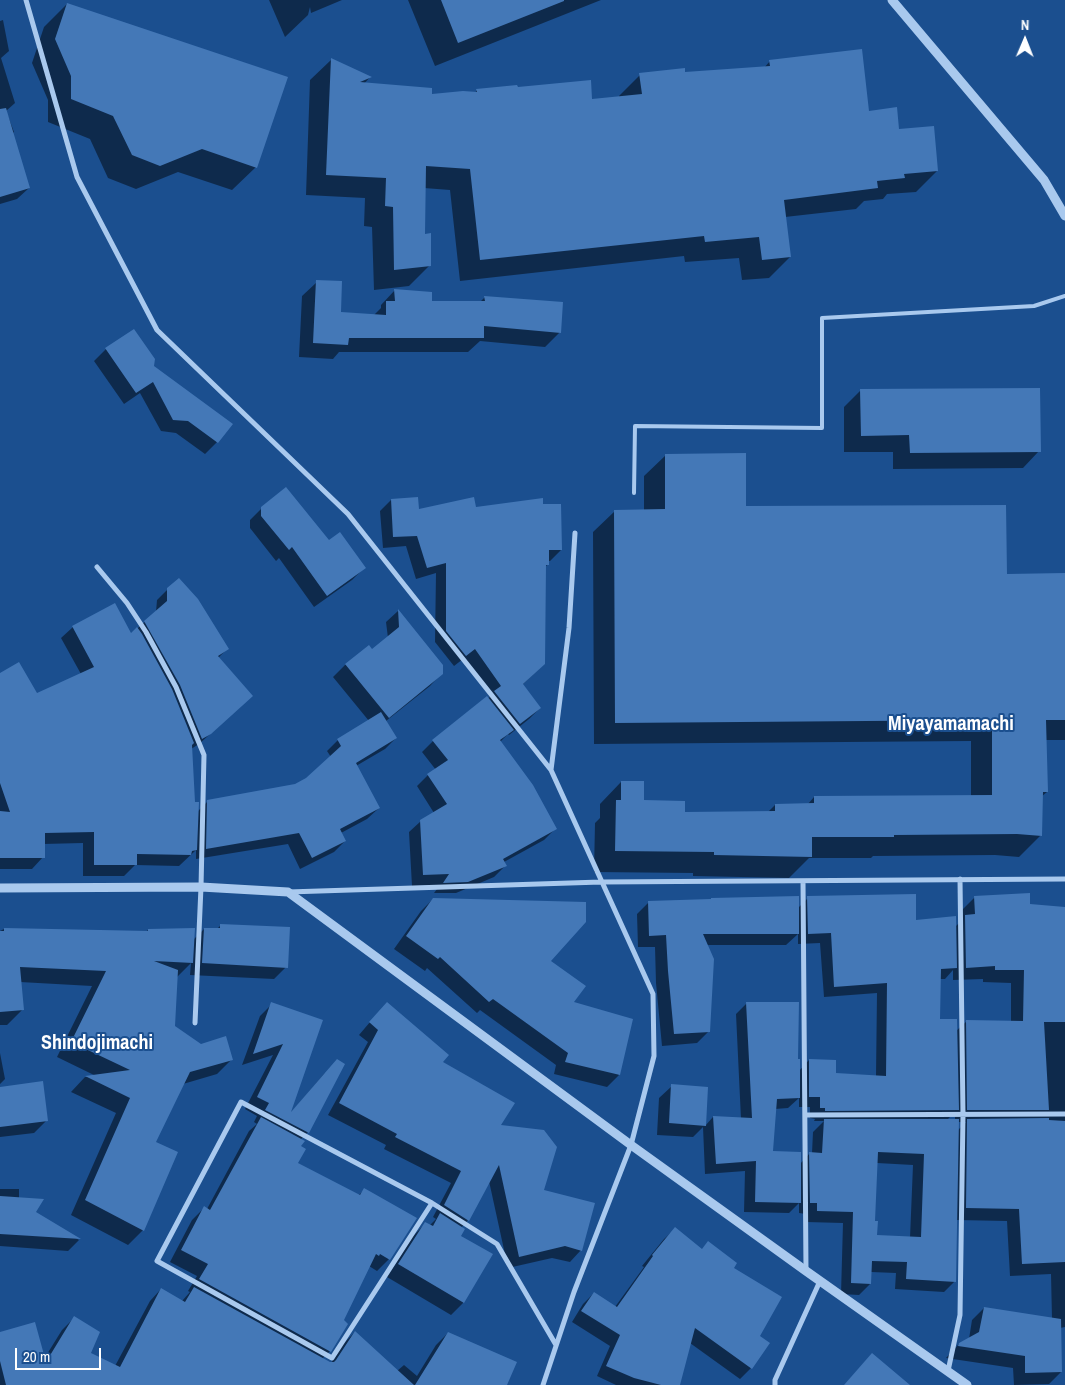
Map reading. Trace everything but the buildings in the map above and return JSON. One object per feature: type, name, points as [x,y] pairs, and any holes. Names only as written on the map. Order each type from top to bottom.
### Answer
[{"type":"street","points":[[26,0],[77,177],[156,330],[348,514],[551,770],[653,994],[654,1056],[631,1144],[574,1292],[543,1385]]},
{"type":"street","points":[[892,0],[1044,180],[1065,216]]},
{"type":"street","points":[[551,770],[569,628],[575,533]]},
{"type":"street","points":[[98,567],[146,632],[176,687],[204,755],[195,1023]]},
{"type":"street","points":[[948,1371],[960,1315],[963,1115],[960,879]]},
{"type":"street","points":[[0,888],[201,887],[288,892],[601,882],[1065,879]]},
{"type":"street","points":[[803,881],[806,1271]]},
{"type":"street","points":[[288,892],[631,1144],[967,1385]]},
{"type":"street","points":[[432,1203],[332,1358],[157,1261],[241,1102],[432,1203],[497,1244],[556,1345]]},
{"type":"street","points":[[805,1115],[1065,1114]]},
{"type":"street","points":[[775,1385],[775,1380],[820,1281]]},
{"type":"lane","points":[[634,493],[635,426],[822,428],[822,318],[1034,306],[1065,296]]},
{"type":"district","name":"Miyayamamachi","points":[[951,725]]},
{"type":"district","name":"Shindojimachi","points":[[97,1044]]}]
